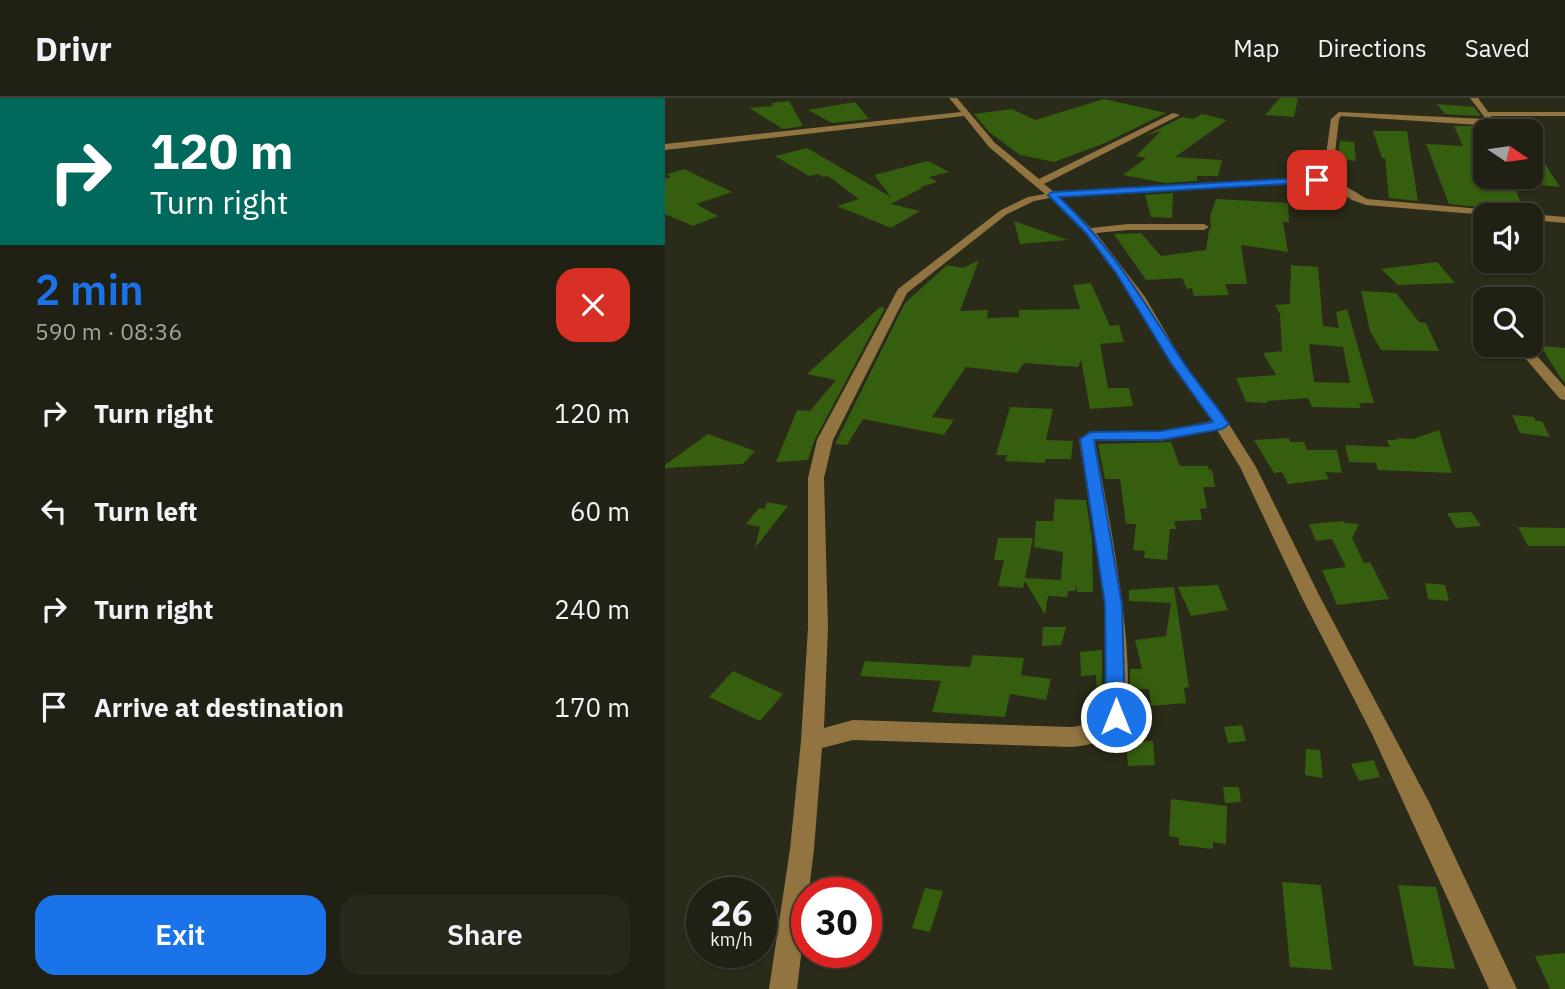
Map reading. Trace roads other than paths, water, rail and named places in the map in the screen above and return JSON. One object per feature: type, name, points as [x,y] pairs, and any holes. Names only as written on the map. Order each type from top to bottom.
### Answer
[{"type":"street","points":[[954,98],[964,114],[992,145],[1052,195],[1089,231],[1139,297],[1177,363],[1222,424],[1248,467],[1306,588],[1380,727],[1503,989]]},
{"type":"street","points":[[1327,179],[1335,119],[1339,114],[1484,123],[1491,120],[1474,98]]},
{"type":"street","points":[[665,147],[964,114]]},
{"type":"street","points":[[1487,114],[1561,114],[1565,124]]},
{"type":"street","points":[[1036,184],[1176,115]]},
{"type":"street","points":[[783,989],[802,849],[812,741],[818,628],[816,478],[825,440],[902,291],[1003,212],[1037,197],[1327,179],[1349,197],[1366,202],[1473,211]]},
{"type":"street","points":[[1543,218],[1565,220]]},
{"type":"street","points":[[1089,231],[1128,227],[1204,227]]},
{"type":"street","points":[[1531,357],[1565,396]]},
{"type":"street","points":[[812,741],[853,730],[1072,737],[1090,734],[1109,726],[1116,717],[1118,706],[1114,605],[1087,439],[1091,436],[1161,436],[1222,424]]}]
